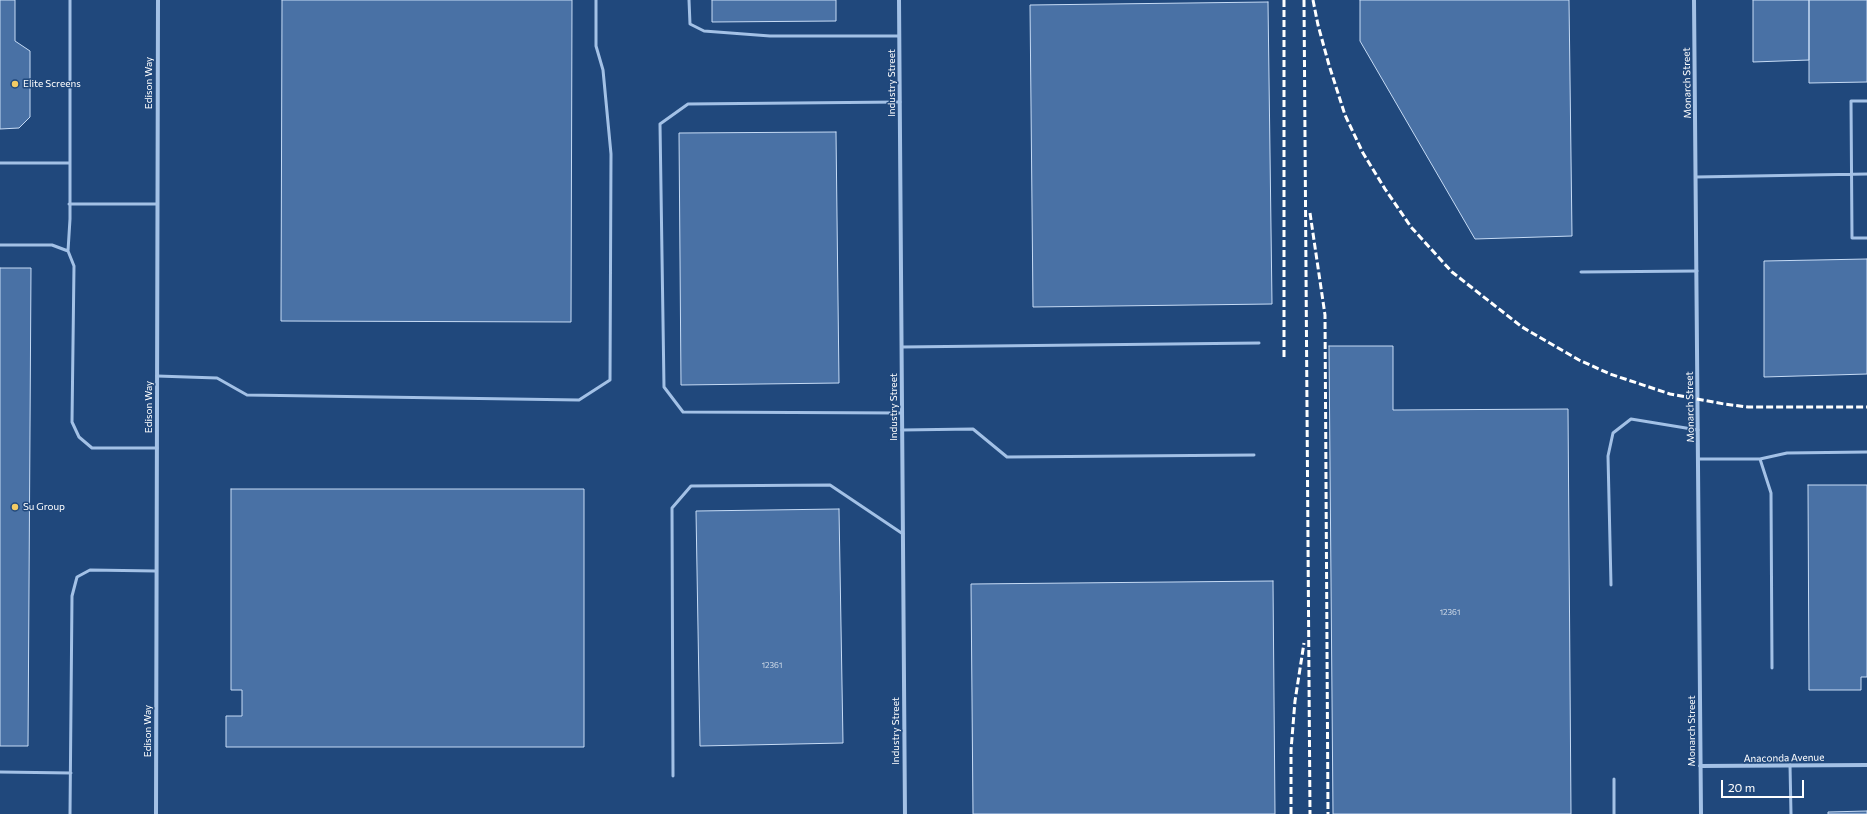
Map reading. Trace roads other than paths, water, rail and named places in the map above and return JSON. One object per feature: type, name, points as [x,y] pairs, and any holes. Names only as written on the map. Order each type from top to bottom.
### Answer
[{"type":"street","name":"Edison Way","points":[[156,814],[158,0]]},
{"type":"street","name":"Industry Street","points":[[899,0],[905,814]]},
{"type":"street","name":"Monarch Street","points":[[1694,0],[1701,814]]},
{"type":"street","name":"Anaconda Avenue","points":[[1700,766],[1867,765]]},
{"type":"lane","points":[[70,0],[68,251],[74,266],[72,422],[79,437],[92,448],[157,448]]},
{"type":"lane","points":[[157,376],[217,378],[246,395],[579,400],[610,380],[611,154],[603,70],[596,46],[596,0]]},
{"type":"lane","points":[[689,0],[690,24],[704,32],[770,36],[899,36]]},
{"type":"lane","points":[[1867,101],[1852,101],[1852,238],[1867,238]]},
{"type":"lane","points":[[900,102],[688,104],[660,124],[664,387],[684,412],[902,413]]},
{"type":"lane","points":[[0,163],[69,163]]},
{"type":"lane","points":[[1696,177],[1867,174]]},
{"type":"lane","points":[[69,204],[157,204]]},
{"type":"lane","points":[[0,245],[52,245],[68,251]]},
{"type":"lane","points":[[1581,272],[1697,271]]},
{"type":"lane","points":[[902,347],[1259,343]]},
{"type":"lane","points":[[1611,585],[1608,456],[1613,433],[1631,419],[1698,430]]},
{"type":"lane","points":[[902,430],[973,429],[1007,457],[1254,455]]},
{"type":"lane","points":[[1698,459],[1760,459],[1787,453],[1867,452]]},
{"type":"lane","points":[[1760,459],[1771,492],[1772,668]]},
{"type":"lane","points":[[673,776],[672,508],[691,486],[830,485],[903,534]]},
{"type":"lane","points":[[70,814],[72,596],[77,577],[90,570],[156,571]]},
{"type":"lane","points":[[1790,766],[1791,814]]},
{"type":"lane","points":[[0,772],[71,773]]},
{"type":"lane","points":[[1614,779],[1614,814]]},
{"type":"railway","points":[[1284,0],[1284,359]]},
{"type":"railway","points":[[1304,0],[1310,814]]},
{"type":"railway","points":[[1313,0],[1329,65],[1345,115],[1363,153],[1385,189],[1411,227],[1452,272],[1522,327],[1579,360],[1610,374],[1670,394],[1748,407],[1867,407]]},
{"type":"railway","points":[[1310,213],[1325,315],[1328,814]]},
{"type":"railway","points":[[1291,814],[1291,750],[1295,701],[1304,643]]},
{"type":"place","name":"Elite Screens","points":[[15,84]]},
{"type":"place","name":"Su Group","points":[[15,507]]}]
